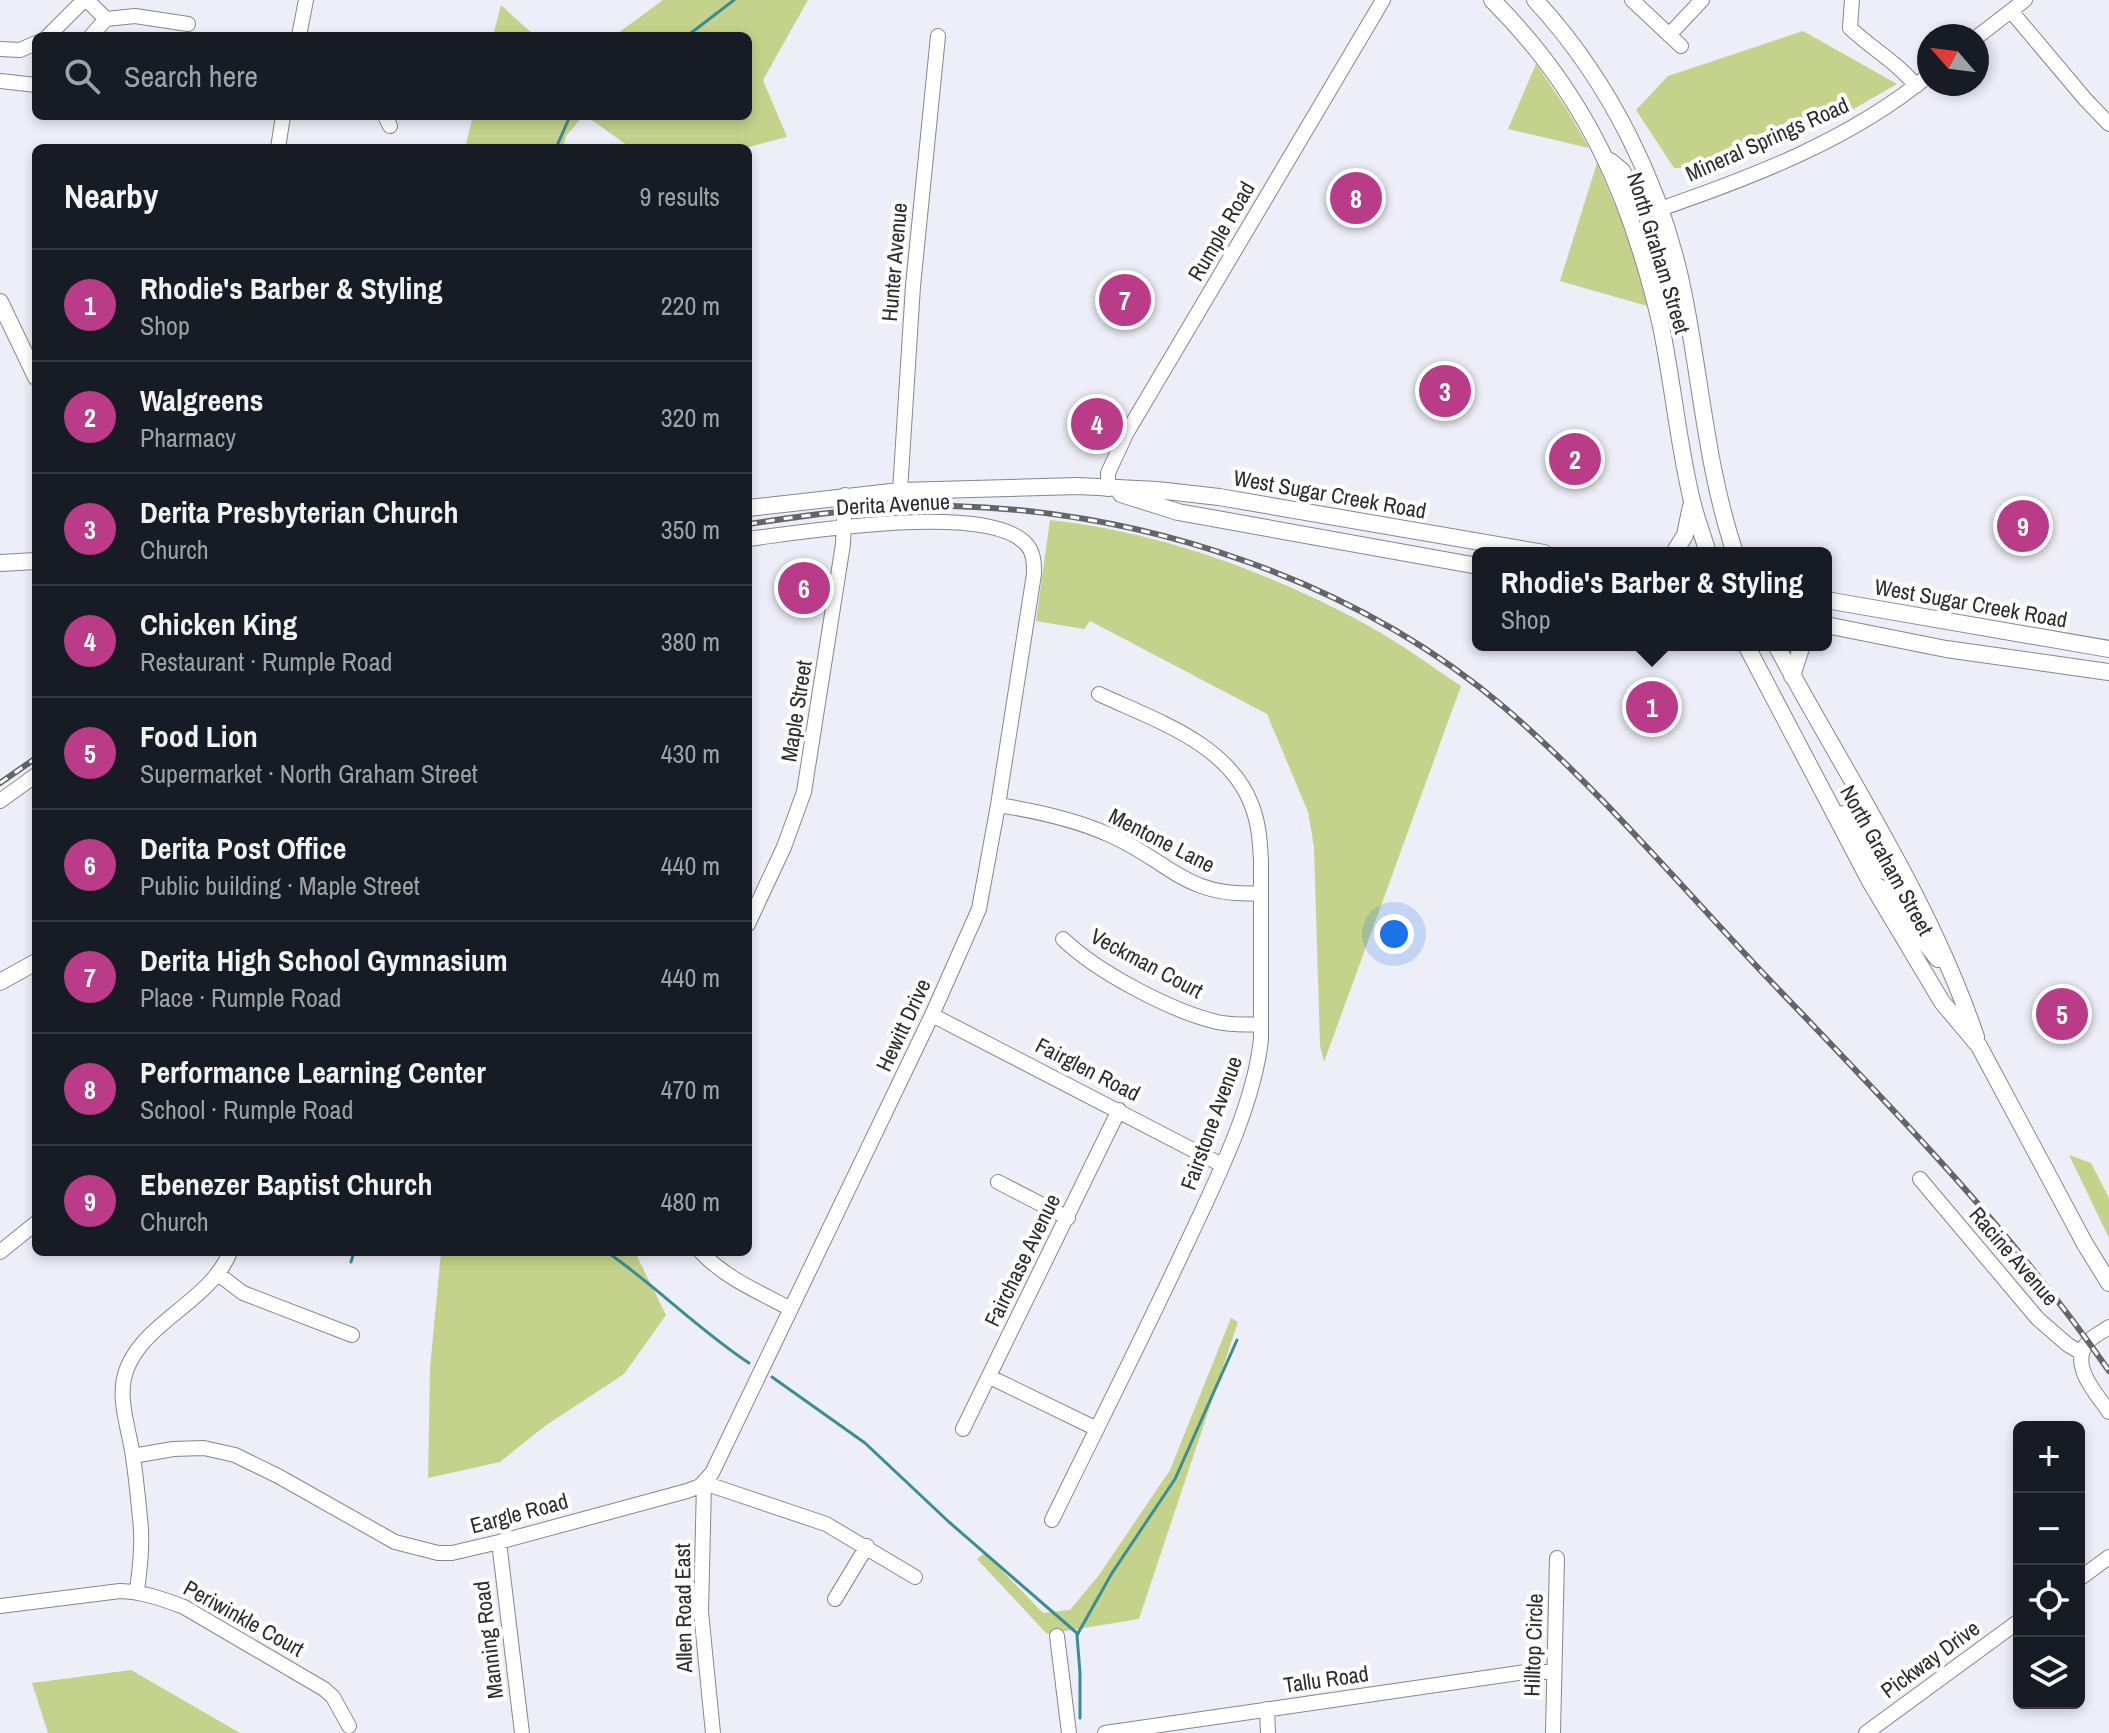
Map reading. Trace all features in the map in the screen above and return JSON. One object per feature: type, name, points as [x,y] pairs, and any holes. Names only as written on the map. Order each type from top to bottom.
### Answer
[{"type":"main road","name":"North Graham Street","points":[[1492,0],[1549,63],[1571,95],[1606,157],[1631,220],[1660,324],[1691,500],[1706,547]]},
{"type":"main road","name":"North Graham Street","points":[[1535,0],[1574,46],[1614,108],[1660,209],[1685,300],[1710,453],[1733,546]]},
{"type":"main road","points":[[1606,157],[1622,171],[1644,208],[1660,209]]},
{"type":"main road","points":[[0,302],[32,369]]},
{"type":"main road","name":"West Sugar Creek Road","points":[[752,507],[900,491],[1078,486],[1185,492],[1508,547]]},
{"type":"main road","name":"West Sugar Creek Road","points":[[1108,489],[1148,505],[1178,512],[1472,565]]},
{"type":"main road","points":[[1678,547],[1685,535],[1691,500]]},
{"type":"main road","points":[[1318,537],[1328,525],[1336,523],[1369,529],[1388,527]]},
{"type":"main road","points":[[0,563],[32,561]]},
{"type":"main road","name":"West Sugar Creek Road","points":[[1832,601],[2109,649]]},
{"type":"main road","name":"West Sugar Creek Road","points":[[1832,626],[1946,649],[2109,672]]},
{"type":"main road","name":"North Graham Street","points":[[1749,651],[1871,883],[1942,1002],[1979,1046]]},
{"type":"main road","name":"North Graham Street","points":[[1779,651],[1901,869],[1954,979],[1979,1046],[2109,1283]]},
{"type":"main road","points":[[1792,676],[1800,651]]},
{"type":"main road","points":[[2075,666],[2109,664]]},
{"type":"main road","points":[[1824,791],[1860,835],[1875,864],[1887,872],[1901,869]]},
{"type":"main road","points":[[1871,883],[1897,898],[1912,927],[1954,979]]},
{"type":"main road","points":[[0,982],[32,964]]},
{"type":"street","points":[[52,32],[86,0],[106,19]]},
{"type":"street","points":[[300,32],[306,0]]},
{"type":"street","name":"Rumple Road","points":[[1108,489],[1108,473],[1126,434],[1383,0]]},
{"type":"street","points":[[1632,0],[1681,46]]},
{"type":"street","points":[[1669,35],[1702,0]]},
{"type":"street","points":[[1852,0],[1850,28],[1869,46],[1901,68],[1916,86]]},
{"type":"street","points":[[1989,28],[2025,0]]},
{"type":"street","points":[[2011,11],[2109,124]]},
{"type":"street","points":[[95,32],[106,19],[135,16],[188,24]]},
{"type":"street","name":"Hunter Avenue","points":[[900,491],[913,286],[938,36]]},
{"type":"street","points":[[0,49],[20,50],[32,45]]},
{"type":"street","points":[[0,81],[32,85]]},
{"type":"street","name":"Mineral Springs Road","points":[[1660,209],[1825,142],[1916,86]]},
{"type":"street","points":[[279,144],[282,120]]},
{"type":"street","name":"Maple Street","points":[[752,915],[784,847],[804,792],[845,527],[845,495]]},
{"type":"street","name":"Derita Avenue","points":[[752,539],[845,527],[932,523],[988,525],[1011,533],[1028,545],[1032,552]]},
{"type":"street","name":"Hewitt Drive","points":[[704,1483],[719,1460],[932,1015],[979,909],[1032,588],[1032,552]]},
{"type":"street","name":"Fairstone Avenue","points":[[1052,1520],[1163,1294],[1222,1165],[1255,1077],[1261,1024],[1261,861],[1256,819],[1244,790],[1228,766],[1179,732],[1099,694]]},
{"type":"street","points":[[0,801],[32,778]]},
{"type":"street","name":"Mentone Lane","points":[[998,805],[1056,815],[1111,835],[1133,846],[1176,876],[1203,888],[1242,894],[1261,893]]},
{"type":"street","name":"Veckman Court","points":[[1063,939],[1085,960],[1188,1012],[1232,1024],[1261,1024]]},
{"type":"street","name":"Fairglen Road","points":[[932,1015],[1222,1165]]},
{"type":"street","name":"Fairchase Avenue","points":[[963,1429],[1119,1110]]},
{"type":"street","name":"Racine Avenue","points":[[1920,1179],[2038,1319],[2082,1353]]},
{"type":"street","points":[[998,1182],[1068,1218]]},
{"type":"street","points":[[0,1252],[32,1226]]},
{"type":"street","points":[[137,1591],[142,1544],[124,1377],[142,1345],[218,1274],[228,1256]]},
{"type":"street","points":[[705,1256],[733,1278],[791,1309]]},
{"type":"street","points":[[218,1274],[243,1293],[352,1335]]},
{"type":"street","points":[[2109,1327],[2089,1341],[2082,1353],[2084,1375],[2109,1412]]},
{"type":"street","points":[[990,1377],[1097,1429]]},
{"type":"street","name":"Eargle Road","points":[[133,1456],[173,1449],[204,1448],[235,1455],[377,1533],[417,1550],[452,1553],[687,1491],[704,1483]]},
{"type":"street","points":[[704,1483],[826,1524],[915,1577]]},
{"type":"street","name":"Allen Road East","points":[[704,1483],[701,1612],[713,1733]]},
{"type":"street","name":"Manning Road","points":[[499,1542],[522,1733]]},
{"type":"street","points":[[835,1599],[867,1546]]},
{"type":"street","points":[[2085,1575],[2109,1557]]},
{"type":"street","name":"Hilltop Circle","points":[[1553,1733],[1557,1558]]},
{"type":"street","name":"Periwinkle Court","points":[[0,1606],[92,1593],[137,1591],[184,1607],[307,1677],[333,1697],[349,1726]]},
{"type":"street","name":"Pickway Drive","points":[[1866,1733],[2013,1625]]},
{"type":"street","points":[[1057,1636],[1069,1733]]},
{"type":"street","name":"Tallu Road","points":[[1105,1733],[1526,1672],[1553,1672]]},
{"type":"street","points":[[1267,1709],[1268,1733]]},
{"type":"green space","points":[[663,0],[808,0],[763,80],[787,137],[752,146],[625,144],[592,120],[752,120],[752,32],[619,32]]},
{"type":"green space","points":[[501,5],[531,32],[494,32]]},
{"type":"green space","points":[[1803,31],[1897,84],[1836,119],[1731,158],[1689,168],[1674,168],[1636,110],[1668,76]]},
{"type":"green space","points":[[1536,64],[1566,108],[1589,148],[1508,129]]},
{"type":"green space","points":[[472,120],[580,120],[566,136],[564,144],[466,144]]},
{"type":"green space","points":[[1597,163],[1629,238],[1647,306],[1560,281]]},
{"type":"green space","points":[[1050,520],[1133,534],[1255,572],[1369,626],[1461,686],[1324,1062],[1320,1045],[1314,847],[1308,812],[1267,714],[1090,621],[1084,629],[1036,621]]},
{"type":"green space","points":[[2069,1155],[2091,1163],[2109,1198],[2109,1238]]},
{"type":"green space","points":[[441,1256],[637,1256],[666,1315],[624,1374],[545,1426],[500,1462],[428,1478],[430,1368]]},
{"type":"green space","points":[[1231,1318],[1238,1322],[1139,1619],[1047,1634],[977,1559],[985,1553],[1043,1613],[1070,1610],[1099,1575],[1170,1470]]},
{"type":"green space","points":[[131,1670],[240,1733],[48,1733],[32,1683]]},
{"type":"waterway","points":[[692,32],[734,0]]},
{"type":"waterway","points":[[558,144],[568,120]]},
{"type":"waterway","points":[[351,1262],[353,1256]]},
{"type":"waterway","points":[[612,1256],[749,1363]]},
{"type":"waterway","points":[[1080,1718],[1077,1635],[1112,1573],[1175,1479],[1237,1340]]},
{"type":"waterway","points":[[772,1377],[865,1443],[949,1522],[1078,1634]]},
{"type":"railway","points":[[752,523],[850,510],[926,506],[1026,511],[1100,522],[1173,539],[1246,561],[1316,590],[1383,624],[1446,663],[1505,708],[1572,770],[1853,1067],[1987,1214],[2109,1371]]},
{"type":"railway","points":[[0,783],[32,761]]},
{"type":"place","name":"Performance Learning Center","points":[[1356,198]]},
{"type":"place","name":"Derita High School Gymnasium","points":[[1125,300]]},
{"type":"place","name":"Derita Presbyterian Church","points":[[1445,391]]},
{"type":"place","name":"Chicken King","points":[[1097,424]]},
{"type":"place","name":"Walgreens","points":[[1575,459]]},
{"type":"place","name":"Ebenezer Baptist Church","points":[[2023,526]]},
{"type":"place","name":"Derita Post Office","points":[[804,588]]},
{"type":"place","name":"Rhodie's Barber & Styling","points":[[1652,707]]},
{"type":"place","name":"Food Lion","points":[[2062,1014]]}]
